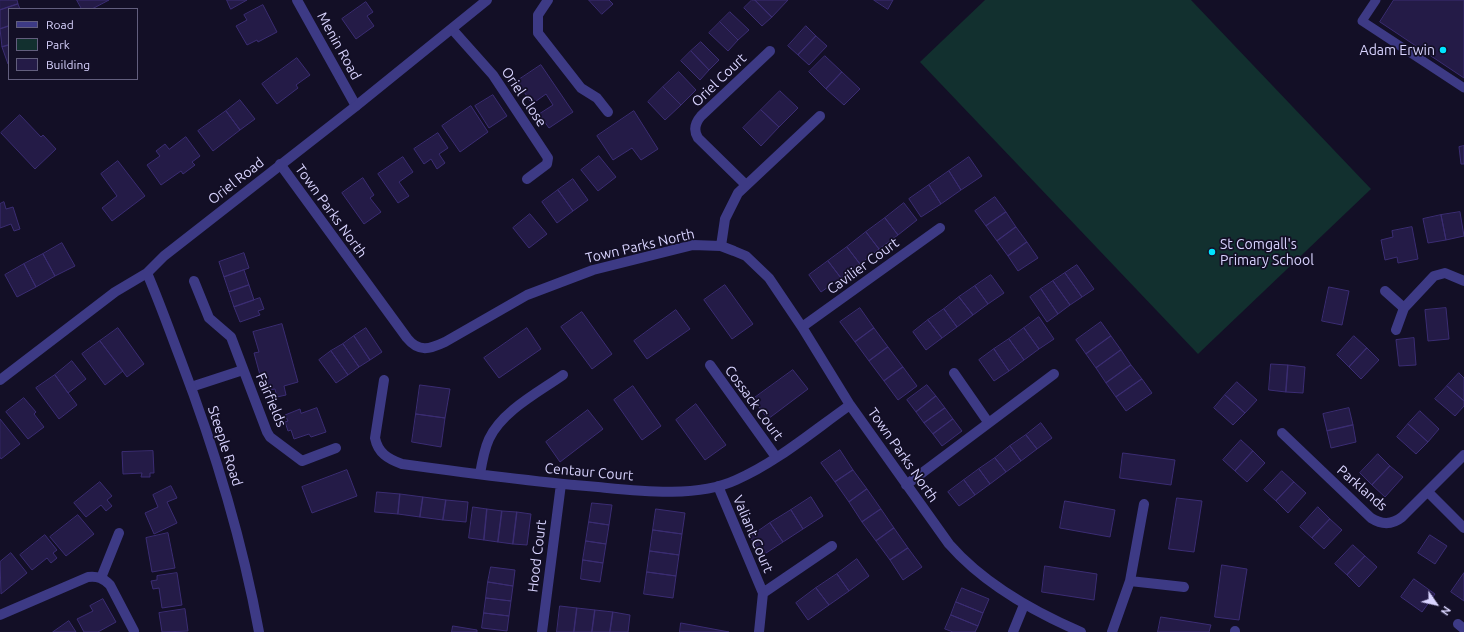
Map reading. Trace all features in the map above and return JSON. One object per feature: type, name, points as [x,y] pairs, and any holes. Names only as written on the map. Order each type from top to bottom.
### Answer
[{"type":"street","name":"Menin Road","points":[[297,0],[356,106]]},
{"type":"street","name":"Oriel Road","points":[[0,380],[115,292],[147,273],[164,256],[356,106],[487,0]]},
{"type":"street","points":[[548,0],[538,15],[538,33],[581,88],[597,98],[608,112]]},
{"type":"street","name":"Oriel Close","points":[[452,29],[493,75],[548,158],[547,164],[527,179]]},
{"type":"street","name":"Oriel Court","points":[[746,185],[698,138],[695,133],[695,125],[701,116],[770,51]]},
{"type":"street","points":[[721,246],[728,210],[746,185],[820,116]]},
{"type":"street","name":"Town Parks North","points":[[280,164],[407,338],[412,344],[420,349],[434,347],[445,342],[527,295],[593,270],[693,245],[721,246],[746,256],[769,278],[802,327],[850,405],[949,544],[963,560],[1024,605],[1081,632]]},
{"type":"street","name":"Cavilier Court","points":[[802,327],[940,228]]},
{"type":"street","name":"Steeple Road","points":[[147,273],[191,387],[215,458],[234,523],[259,632]]},
{"type":"street","points":[[1396,330],[1404,308],[1430,279],[1439,273],[1449,273],[1464,281]]},
{"type":"street","name":"Fairfields","points":[[194,281],[207,315],[231,337],[270,437],[302,461],[336,448]]},
{"type":"street","points":[[1385,291],[1404,308]]},
{"type":"street","name":"Cossack Court","points":[[710,365],[776,457]]},
{"type":"street","name":"Fairfields","points":[[191,387],[243,370]]},
{"type":"street","points":[[954,373],[988,422]]},
{"type":"street","points":[[906,485],[1054,374]]},
{"type":"street","points":[[480,474],[489,439],[498,424],[512,411],[563,375]]},
{"type":"street","name":"Centaur Court","points":[[384,380],[375,438],[377,446],[382,454],[391,461],[402,464],[561,484],[642,491],[692,490],[718,486],[735,480],[776,457],[850,405]]},
{"type":"street","name":"Parklands","points":[[1282,433],[1376,522],[1388,524],[1397,521],[1428,492],[1464,454]]},
{"type":"street","name":"Hood Court","points":[[542,632],[561,484]]},
{"type":"street","name":"Valiant Court","points":[[718,486],[762,593],[759,632]]},
{"type":"street","points":[[1428,492],[1464,528]]},
{"type":"street","points":[[1112,632],[1130,581],[1144,504]]},
{"type":"street","points":[[101,578],[119,533]]},
{"type":"street","name":"Valiant Court","points":[[762,593],[832,546]]},
{"type":"street","points":[[0,615],[88,577],[101,578],[110,585],[116,594],[134,631]]},
{"type":"street","points":[[1130,581],[1184,587]]},
{"type":"street","points":[[1013,632],[1024,605]]},
{"type":"lane","points":[[1376,0],[1362,21],[1464,88]]},
{"type":"green space","name":"St Comgall's Primary School","points":[[985,0],[1191,0],[1371,189],[1198,354],[920,62]]},
{"type":"building","points":[[0,0],[17,0],[18,4],[0,10]]},
{"type":"building","points":[[77,0],[109,0],[94,8],[81,8]]},
{"type":"building","points":[[227,0],[247,0],[231,9]]},
{"type":"building","points":[[589,0],[609,0],[613,4],[602,14]]},
{"type":"building","points":[[752,0],[755,0],[772,17],[762,26],[744,8]]},
{"type":"building","points":[[755,0],[788,0],[772,17]]},
{"type":"building","points":[[874,0],[893,0],[888,9]]},
{"type":"building","name":"Adam Erwin","points":[[1394,0],[1464,0],[1464,78],[1380,22]]},
{"type":"building","points":[[366,2],[373,12],[367,16],[374,26],[356,39],[342,19]]},
{"type":"building","points":[[18,4],[20,8],[8,8],[8,26],[0,29],[0,10]]},
{"type":"building","points":[[263,5],[277,32],[258,42],[257,40],[247,45],[236,26],[247,20],[244,15]]},
{"type":"building","points":[[730,12],[749,30],[738,40],[720,22]]},
{"type":"building","points":[[720,22],[738,40],[728,51],[709,33]]},
{"type":"building","points":[[8,26],[8,45],[2,47],[0,29]]},
{"type":"building","points":[[806,26],[816,36],[798,55],[788,46]]},
{"type":"building","points":[[816,36],[827,46],[809,65],[798,55]]},
{"type":"building","points":[[701,42],[719,60],[709,70],[691,51]]},
{"type":"building","points":[[8,45],[8,64],[2,47]]},
{"type":"building","points":[[691,51],[709,70],[700,80],[681,61]]},
{"type":"building","points":[[825,56],[842,72],[826,89],[809,72]]},
{"type":"building","points":[[297,58],[310,75],[296,85],[298,88],[277,104],[262,84]]},
{"type":"building","points":[[541,65],[573,112],[549,128],[539,114],[553,105],[546,94],[532,104],[517,81]]},
{"type":"building","points":[[679,72],[696,90],[681,105],[663,87]]},
{"type":"building","points":[[842,72],[860,89],[844,105],[826,89]]},
{"type":"building","points":[[663,87],[681,105],[665,120],[648,102]]},
{"type":"building","points":[[780,91],[798,108],[779,127],[761,110]]},
{"type":"building","points":[[493,95],[507,116],[489,128],[475,106]]},
{"type":"building","points":[[240,100],[255,119],[240,130],[226,111]]},
{"type":"building","points":[[471,106],[488,132],[460,152],[442,126]]},
{"type":"building","points":[[761,110],[779,127],[761,146],[743,128]]},
{"type":"building","points":[[226,111],[240,130],[213,151],[198,131]]},
{"type":"building","points":[[634,111],[658,149],[641,160],[632,148],[613,160],[597,136]]},
{"type":"building","points":[[20,115],[41,137],[43,135],[56,149],[35,169],[1,133]]},
{"type":"building","points":[[438,133],[448,148],[439,154],[445,163],[437,169],[431,159],[424,164],[414,149]]},
{"type":"building","points":[[186,137],[200,156],[192,162],[195,165],[183,174],[181,171],[161,185],[147,165],[160,156],[156,151],[165,144],[169,149]]},
{"type":"building","points":[[1464,146],[1464,164],[1461,164],[1459,147]]},
{"type":"building","points":[[599,156],[616,177],[598,191],[581,170]]},
{"type":"building","points":[[403,157],[413,172],[399,182],[409,196],[398,203],[378,174]]},
{"type":"building","points":[[969,157],[982,176],[961,190],[949,171]]},
{"type":"building","points":[[118,161],[145,196],[112,221],[102,208],[117,196],[101,174]]},
{"type":"building","points":[[949,171],[961,190],[941,204],[929,185]]},
{"type":"building","points":[[363,178],[374,195],[370,198],[381,212],[364,224],[342,193]]},
{"type":"building","points":[[573,179],[588,200],[573,211],[558,190]]},
{"type":"building","points":[[929,185],[941,204],[921,217],[909,199]]},
{"type":"building","points":[[558,190],[573,211],[557,223],[542,202]]},
{"type":"building","points":[[995,197],[1006,212],[986,226],[975,211]]},
{"type":"building","points":[[4,202],[6,209],[13,207],[20,229],[14,231],[11,224],[0,228],[0,204]]},
{"type":"building","points":[[904,203],[917,220],[898,235],[885,218]]},
{"type":"building","points":[[1006,212],[1016,227],[997,241],[986,226]]},
{"type":"building","points":[[1460,212],[1464,236],[1446,240],[1441,215]]},
{"type":"building","points":[[530,214],[547,234],[529,248],[513,228]]},
{"type":"building","points":[[1441,215],[1446,240],[1428,243],[1423,219]]},
{"type":"building","points":[[885,218],[898,235],[879,249],[866,232]]},
{"type":"building","points":[[1016,227],[1027,242],[1008,256],[997,241]]},
{"type":"building","points":[[1412,227],[1418,259],[1398,263],[1397,257],[1385,260],[1381,240],[1393,237],[1392,231]]},
{"type":"building","points":[[866,232],[879,249],[860,264],[847,247]]},
{"type":"building","points":[[1027,242],[1038,258],[1018,271],[1008,256]]},
{"type":"building","points":[[62,243],[75,266],[55,276],[43,254]]},
{"type":"building","points":[[847,247],[860,264],[841,278],[828,261]]},
{"type":"building","points":[[244,253],[249,268],[224,277],[219,262]]},
{"type":"building","points":[[43,254],[55,276],[36,287],[24,264]]},
{"type":"building","points":[[828,261],[841,278],[821,292],[809,275]]},
{"type":"building","points":[[24,264],[36,287],[17,297],[5,275]]},
{"type":"building","points":[[1077,265],[1094,289],[1082,297],[1065,273]]},
{"type":"building","points":[[244,270],[249,285],[229,292],[224,277]]},
{"type":"building","points":[[1065,273],[1082,297],[1070,305],[1053,281]]},
{"type":"building","points":[[991,275],[1004,293],[988,304],[975,286]]},
{"type":"building","points":[[1053,281],[1070,305],[1058,314],[1041,289]]},
{"type":"building","points":[[249,285],[254,300],[234,307],[229,292]]},
{"type":"building","points":[[725,285],[753,324],[732,339],[704,300]]},
{"type":"building","points":[[975,286],[988,304],[973,315],[959,297]]},
{"type":"building","points":[[1329,287],[1349,291],[1342,325],[1322,321]]},
{"type":"building","points":[[1041,289],[1058,314],[1047,322],[1030,297]]},
{"type":"building","points":[[959,297],[973,315],[957,327],[944,309]]},
{"type":"building","points":[[260,298],[264,309],[258,311],[260,315],[240,322],[234,307]]},
{"type":"building","points":[[860,308],[874,328],[855,342],[840,322]]},
{"type":"building","points":[[1446,308],[1449,339],[1428,341],[1425,310]]},
{"type":"building","points":[[944,309],[957,327],[942,338],[928,320]]},
{"type":"building","points":[[676,310],[690,329],[647,359],[634,341]]},
{"type":"building","points":[[582,312],[612,354],[592,369],[561,327]]},
{"type":"building","points":[[1039,317],[1054,339],[1039,349],[1024,328]]},
{"type":"building","points":[[928,320],[942,338],[926,350],[913,332]]},
{"type":"building","points":[[1101,322],[1111,336],[1086,354],[1076,340]]},
{"type":"building","points":[[282,324],[298,382],[284,386],[286,395],[277,397],[275,389],[270,390],[265,373],[260,375],[254,353],[259,352],[253,332]]},
{"type":"building","points":[[118,328],[144,364],[127,377],[100,341]]},
{"type":"building","points":[[366,328],[382,352],[370,360],[354,336]]},
{"type":"building","points":[[527,328],[541,349],[499,378],[484,358]]},
{"type":"building","points":[[874,328],[888,347],[869,361],[855,342]]},
{"type":"building","points":[[1024,328],[1039,349],[1024,360],[1009,339]]},
{"type":"building","points":[[354,336],[370,360],[359,367],[343,344]]},
{"type":"building","points":[[1111,336],[1121,350],[1096,368],[1086,354]]},
{"type":"building","points":[[1354,336],[1367,348],[1349,367],[1337,355]]},
{"type":"building","points":[[1414,338],[1416,365],[1399,366],[1396,340]]},
{"type":"building","points":[[1009,339],[1024,360],[1009,371],[994,349]]},
{"type":"building","points":[[100,341],[123,371],[105,385],[82,354]]},
{"type":"building","points":[[343,344],[359,367],[348,375],[331,351]]},
{"type":"building","points":[[888,347],[903,367],[884,381],[869,361]]},
{"type":"building","points":[[1367,348],[1379,360],[1361,379],[1349,367]]},
{"type":"building","points":[[994,349],[1009,371],[994,381],[979,360]]},
{"type":"building","points":[[1121,350],[1131,365],[1106,383],[1096,368]]},
{"type":"building","points":[[331,351],[348,375],[336,383],[319,360]]},
{"type":"building","points":[[72,361],[86,379],[68,393],[55,375]]},
{"type":"building","points":[[1271,364],[1288,365],[1286,392],[1269,390]]},
{"type":"building","points":[[1131,365],[1142,379],[1116,397],[1106,383]]},
{"type":"building","points":[[1288,365],[1305,367],[1303,393],[1286,392]]},
{"type":"building","points":[[903,367],[917,386],[898,400],[884,381]]},
{"type":"building","points":[[793,370],[808,389],[768,419],[753,399]]},
{"type":"building","points":[[1459,373],[1464,378],[1464,401],[1447,386]]},
{"type":"building","points":[[55,375],[77,405],[59,419],[36,388]]},
{"type":"building","points":[[1142,379],[1152,393],[1126,411],[1116,397]]},
{"type":"building","points":[[1237,382],[1257,400],[1245,413],[1225,395]]},
{"type":"building","points":[[420,385],[450,389],[445,418],[416,414]]},
{"type":"building","points":[[927,385],[936,396],[916,412],[907,400]]},
{"type":"building","points":[[633,386],[661,426],[642,440],[614,400]]},
{"type":"building","points":[[1447,386],[1464,401],[1464,406],[1455,416],[1435,399]]},
{"type":"building","points":[[1225,395],[1245,413],[1233,425],[1214,408]]},
{"type":"building","points":[[936,396],[945,408],[924,423],[916,412]]},
{"type":"building","points":[[24,398],[36,412],[34,414],[44,427],[28,439],[6,412]]},
{"type":"building","points":[[696,404],[726,445],[705,460],[676,420]]},
{"type":"building","points":[[317,408],[326,432],[311,437],[309,434],[294,439],[291,430],[288,431],[285,422],[288,421],[285,415],[300,409],[301,413]]},
{"type":"building","points":[[945,408],[953,419],[933,434],[924,423]]},
{"type":"building","points":[[1349,408],[1353,425],[1327,431],[1323,414]]},
{"type":"building","points":[[588,410],[603,429],[560,462],[546,442]]},
{"type":"building","points":[[1420,411],[1439,429],[1428,442],[1408,424]]},
{"type":"building","points":[[416,414],[445,418],[441,447],[412,442]]},
{"type":"building","points":[[0,419],[20,444],[1,459],[0,457]]},
{"type":"building","points":[[953,419],[962,431],[942,446],[933,434]]},
{"type":"building","points":[[1041,423],[1052,438],[1037,449],[1026,435]]},
{"type":"building","points":[[1408,424],[1428,442],[1416,454],[1397,437]]},
{"type":"building","points":[[1353,425],[1356,442],[1331,448],[1327,431]]},
{"type":"building","points":[[1026,435],[1037,449],[1021,461],[1010,446]]},
{"type":"building","points":[[1241,440],[1253,451],[1235,471],[1223,460]]},
{"type":"building","points":[[1010,446],[1021,461],[1006,472],[995,458]]},
{"type":"building","points":[[840,450],[853,470],[835,482],[821,463]]},
{"type":"building","points":[[153,451],[154,473],[150,473],[150,477],[141,477],[142,473],[123,474],[122,452]]},
{"type":"building","points":[[1253,451],[1265,463],[1247,482],[1235,471]]},
{"type":"building","points":[[1123,453],[1175,460],[1171,485],[1120,478]]},
{"type":"building","points":[[1378,454],[1390,466],[1372,485],[1360,473]]},
{"type":"building","points":[[995,458],[1006,472],[990,484],[979,469]]},
{"type":"building","points":[[1390,466],[1403,477],[1385,497],[1372,485]]},
{"type":"building","points":[[979,469],[990,484],[975,495],[964,480]]},
{"type":"building","points":[[347,470],[357,496],[312,513],[302,487]]},
{"type":"building","points":[[853,470],[867,489],[849,502],[835,482]]},
{"type":"building","points":[[1282,471],[1294,482],[1276,501],[1264,490]]},
{"type":"building","points":[[964,480],[975,495],[959,506],[948,492]]},
{"type":"building","points":[[100,482],[112,496],[107,500],[112,506],[106,511],[101,505],[86,517],[74,503]]},
{"type":"building","points":[[1294,482],[1306,493],[1288,513],[1276,501]]},
{"type":"building","points":[[171,486],[177,498],[167,502],[177,523],[154,534],[145,513],[158,507],[153,495]]},
{"type":"building","points":[[867,489],[881,509],[862,522],[849,502]]},
{"type":"building","points":[[377,492],[400,494],[398,514],[375,512]]},
{"type":"building","points":[[400,494],[423,497],[420,517],[398,514]]},
{"type":"building","points":[[423,497],[446,500],[443,520],[420,517]]},
{"type":"building","points":[[811,497],[823,516],[803,529],[791,510]]},
{"type":"building","points":[[1177,498],[1202,501],[1194,552],[1169,549]]},
{"type":"building","points":[[446,500],[468,502],[466,522],[443,520]]},
{"type":"building","points":[[1065,501],[1115,510],[1110,537],[1060,528]]},
{"type":"building","points":[[592,503],[612,505],[609,525],[589,522]]},
{"type":"building","points":[[473,507],[487,509],[484,540],[469,538]]},
{"type":"building","points":[[1318,507],[1330,519],[1312,538],[1300,527]]},
{"type":"building","points":[[487,509],[502,511],[498,542],[484,540]]},
{"type":"building","points":[[656,509],[685,513],[682,534],[653,530]]},
{"type":"building","points":[[881,509],[894,528],[876,541],[862,522]]},
{"type":"building","points":[[791,510],[803,529],[783,542],[770,523]]},
{"type":"building","points":[[502,511],[517,512],[513,544],[498,542]]},
{"type":"building","points":[[517,512],[531,514],[527,545],[513,544]]},
{"type":"building","points":[[78,515],[94,534],[66,556],[50,537]]},
{"type":"building","points":[[1330,519],[1342,530],[1324,549],[1312,538]]},
{"type":"building","points":[[589,522],[609,525],[606,544],[586,541]]},
{"type":"building","points":[[770,523],[783,542],[763,555],[750,537]]},
{"type":"building","points":[[894,528],[908,548],[890,560],[876,541]]},
{"type":"building","points":[[653,530],[682,534],[679,555],[650,551]]},
{"type":"building","points":[[168,533],[175,568],[152,572],[146,538]]},
{"type":"building","points":[[45,535],[57,550],[53,553],[57,558],[51,563],[47,558],[32,570],[20,555]]},
{"type":"building","points":[[1430,535],[1447,546],[1435,564],[1418,553]]},
{"type":"building","points":[[586,541],[606,544],[603,563],[583,560]]},
{"type":"building","points":[[1353,545],[1365,556],[1347,575],[1335,564]]},
{"type":"building","points":[[908,548],[922,567],[903,580],[890,560]]},
{"type":"building","points":[[650,551],[679,555],[676,576],[647,572]]},
{"type":"building","points":[[11,553],[27,573],[1,594],[0,562]]},
{"type":"building","points":[[1365,556],[1377,567],[1359,587],[1347,575]]},
{"type":"building","points":[[857,559],[869,576],[849,591],[837,574]]},
{"type":"building","points":[[583,560],[603,563],[600,582],[581,579]]},
{"type":"building","points":[[1222,565],[1247,569],[1239,620],[1215,617]]},
{"type":"building","points":[[1045,566],[1097,574],[1094,600],[1042,592]]},
{"type":"building","points":[[491,567],[515,570],[513,586],[488,582]]},
{"type":"building","points":[[647,572],[676,576],[673,598],[644,594]]},
{"type":"building","points":[[177,573],[182,605],[162,608],[159,588],[153,589],[151,581],[157,580],[157,576]]},
{"type":"building","points":[[1464,573],[1464,601],[1451,592]]},
{"type":"building","points":[[837,574],[849,591],[829,605],[816,588]]},
{"type":"building","points":[[1414,579],[1435,594],[1422,612],[1401,597]]},
{"type":"building","points":[[488,582],[513,586],[511,601],[486,598]]},
{"type":"building","points":[[816,588],[829,605],[808,620],[796,603]]},
{"type":"building","points":[[962,588],[989,599],[983,613],[956,602]]},
{"type":"building","points":[[486,598],[511,601],[509,616],[484,613]]},
{"type":"building","points":[[103,599],[116,622],[98,632],[84,632],[77,619],[93,611],[90,606]]},
{"type":"building","points":[[956,602],[983,613],[978,626],[951,615]]},
{"type":"building","points":[[560,606],[577,608],[574,632],[557,632]]},
{"type":"building","points":[[577,608],[595,610],[592,632],[574,632]]},
{"type":"building","points":[[185,609],[188,631],[162,632],[159,613]]},
{"type":"building","points":[[595,610],[613,612],[610,632],[592,632]]},
{"type":"building","points":[[613,612],[630,615],[628,632],[610,632]]},
{"type":"building","points":[[484,613],[509,616],[507,631],[482,628]]},
{"type":"building","points":[[951,615],[978,626],[975,632],[953,632],[945,629]]},
{"type":"building","points":[[1161,617],[1211,625],[1209,632],[1158,632]]},
{"type":"building","points":[[69,621],[76,632],[53,632]]},
{"type":"building","points":[[681,623],[729,632],[680,632]]},
{"type":"building","points":[[453,626],[477,630],[477,632],[452,632]]},
{"type":"place","name":"Adam Erwin","points":[[1443,50]]},
{"type":"place","name":"St Comgall's Primary School","points":[[1212,252]]}]
